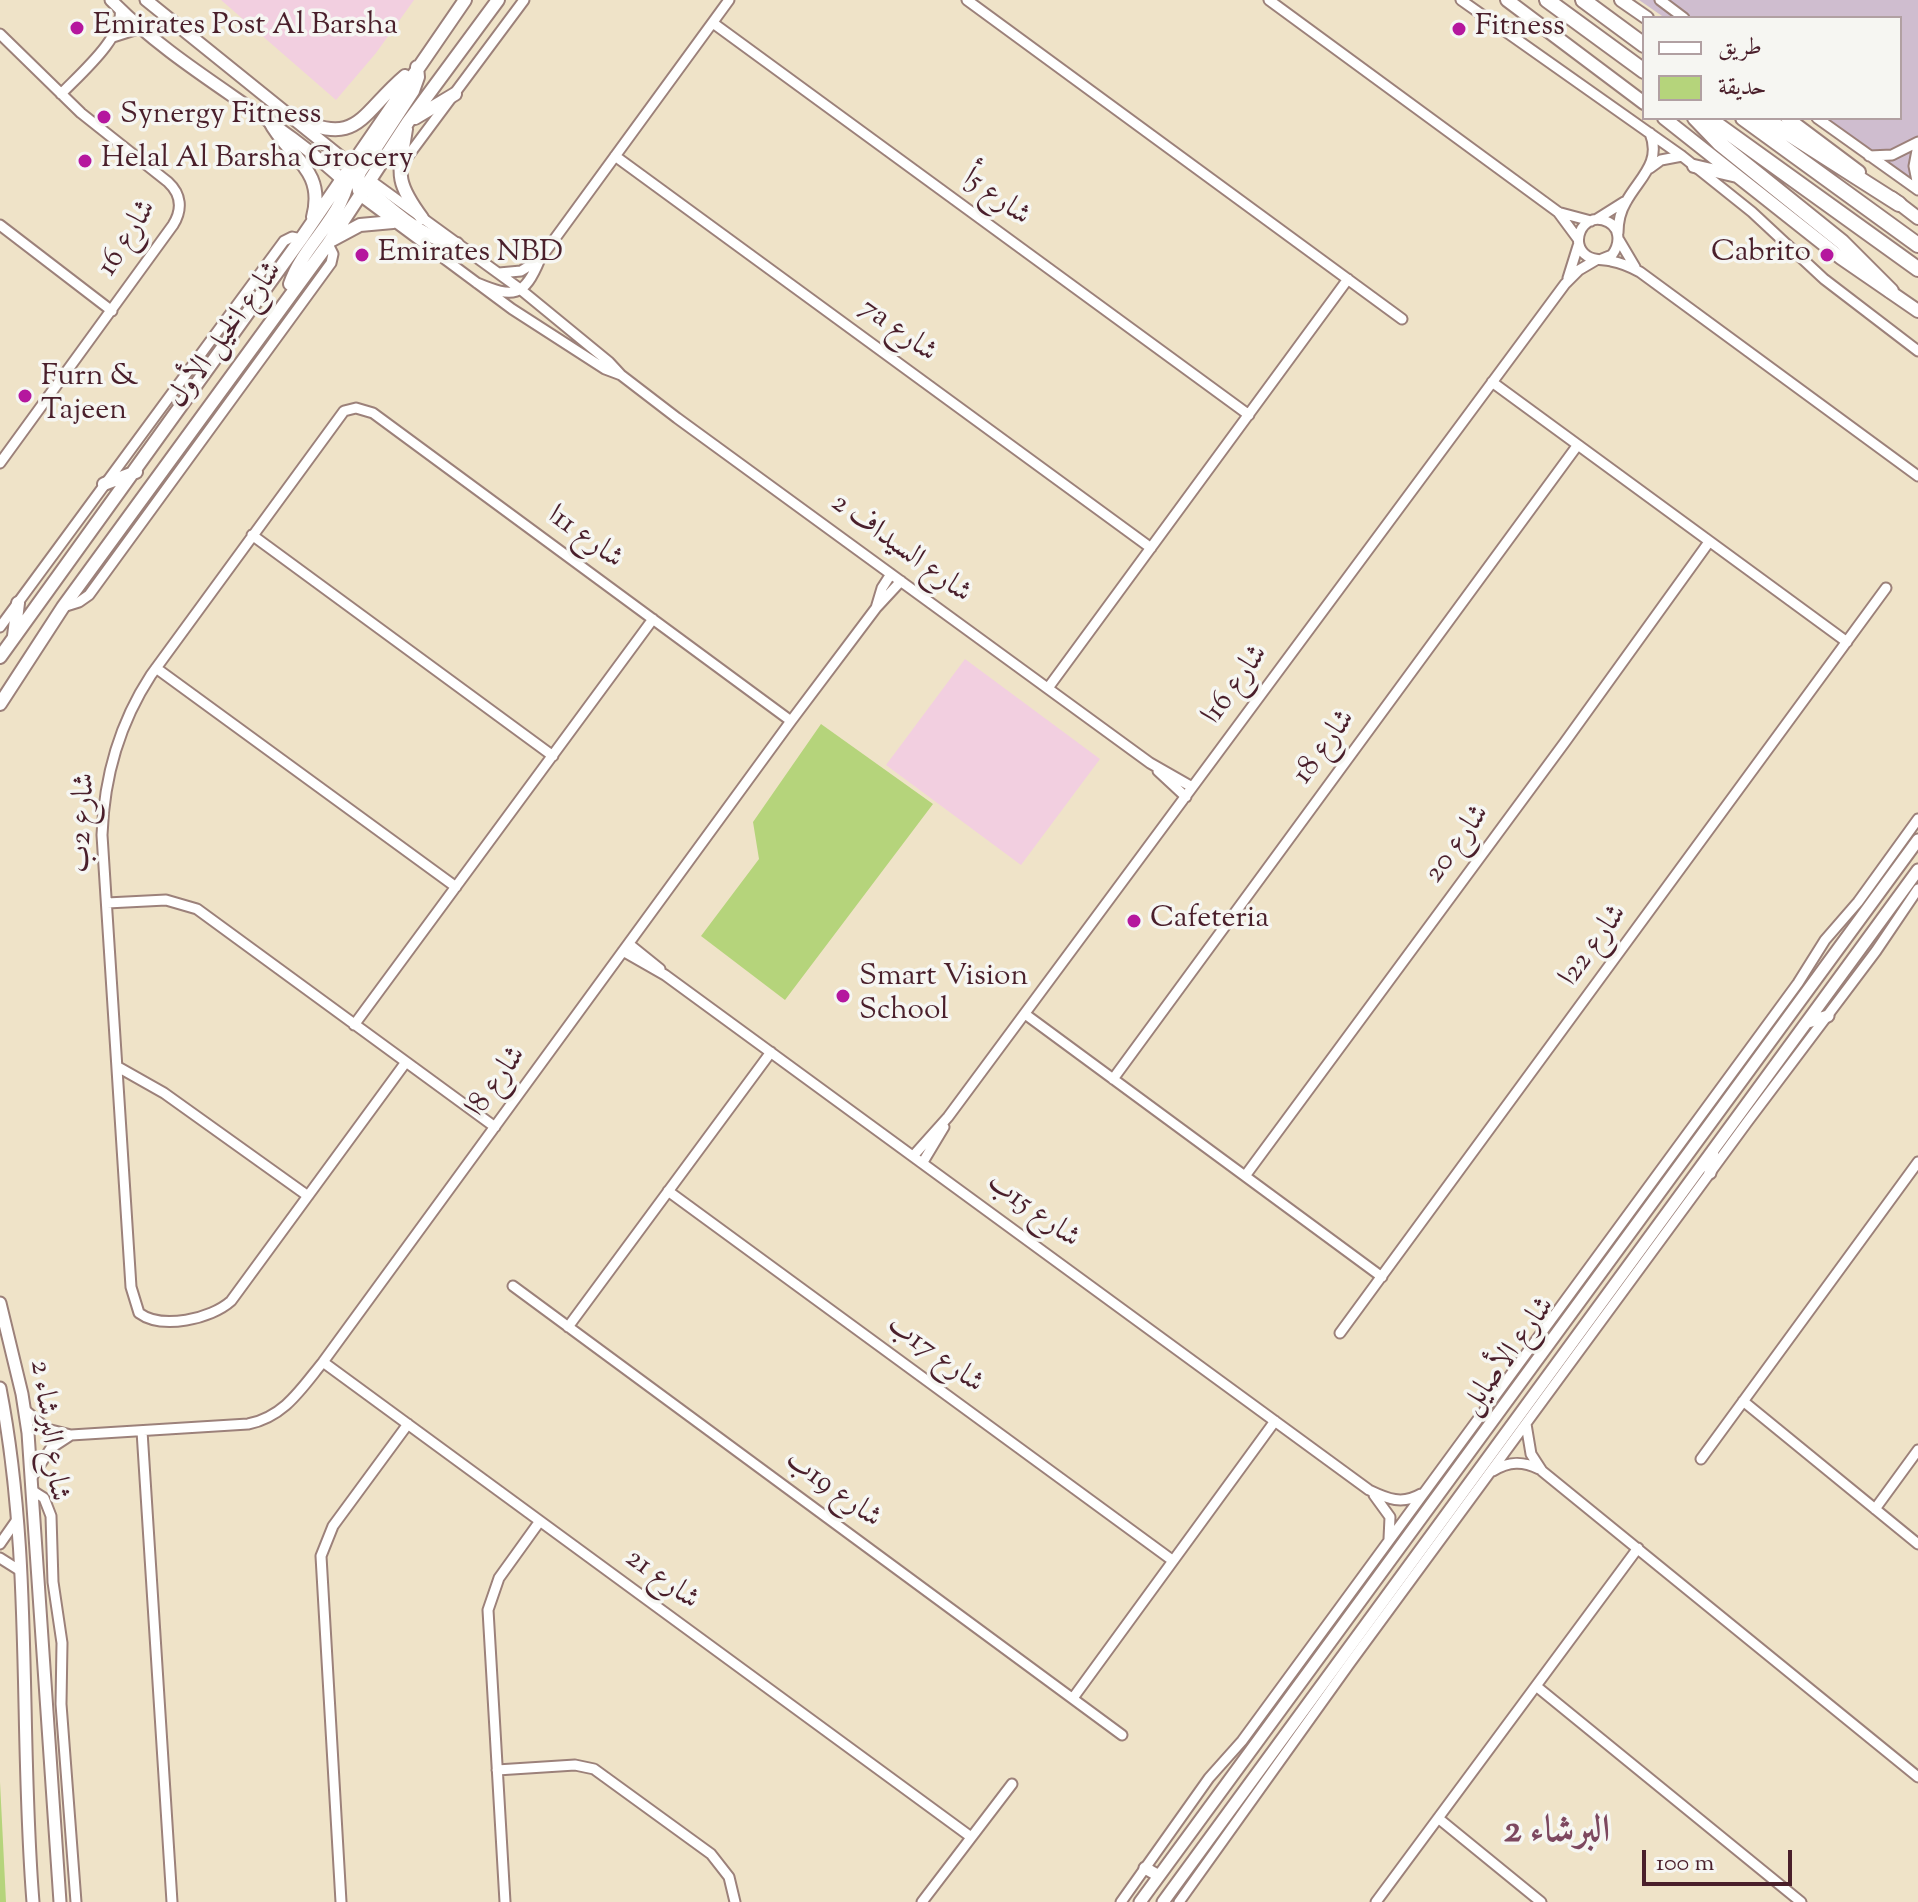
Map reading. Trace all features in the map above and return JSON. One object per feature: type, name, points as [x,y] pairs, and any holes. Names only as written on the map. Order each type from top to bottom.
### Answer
[{"type":"main road","name":"شارع الخيل الأول","points":[[0,704],[63,607],[329,243],[356,180],[417,67],[465,0]]},
{"type":"main road","name":"شارع الخيل الأول","points":[[0,657],[136,472],[311,222],[356,180],[407,123],[498,0]]},
{"type":"main road","points":[[1507,0],[1642,101]]},
{"type":"main road","points":[[1547,0],[1642,70]]},
{"type":"main road","points":[[1583,0],[1642,44]]},
{"type":"main road","points":[[1621,0],[1644,16]]},
{"type":"main road","points":[[290,116],[324,130],[353,126],[366,117],[401,78],[417,67]]},
{"type":"main road","points":[[422,218],[402,188],[400,167],[407,123],[455,94]]},
{"type":"main road","points":[[269,120],[278,138],[311,174],[316,198],[311,222]]},
{"type":"main road","points":[[1667,120],[1841,258],[1918,311]]},
{"type":"main road","points":[[1697,120],[1719,143],[1842,242],[1891,291]]},
{"type":"main road","points":[[1711,120],[1918,269]]},
{"type":"main road","points":[[1746,120],[1918,245]]},
{"type":"main road","points":[[1767,120],[1899,204]]},
{"type":"main road","points":[[1790,120],[1918,218]]},
{"type":"main road","points":[[1694,166],[1741,177]]},
{"type":"main road","points":[[289,295],[293,276],[356,180],[427,235],[445,243],[457,244]]},
{"type":"main road","points":[[329,243],[360,225],[393,222]]},
{"type":"main road","points":[[104,484],[136,472]]},
{"type":"main road","points":[[14,637],[18,603]]},
{"type":"street","points":[[146,0],[290,116],[356,180]]},
{"type":"street","points":[[400,167],[524,0]]},
{"type":"street","points":[[477,283],[505,294],[520,289],[729,0]]},
{"type":"street","points":[[967,0],[1402,319]]},
{"type":"street","points":[[1269,0],[1558,212],[1584,254],[1622,263],[1640,272],[1918,476]]},
{"type":"street","points":[[1461,0],[1682,156],[1764,223],[1824,279],[1918,351]]},
{"type":"street","points":[[1660,0],[1681,16]]},
{"type":"street","points":[[116,4],[141,28],[356,180]]},
{"type":"street","points":[[61,94],[113,37],[121,23],[116,4]]},
{"type":"street","name":"شارع 5أ","points":[[713,23],[1249,415]]},
{"type":"street","points":[[113,37],[141,28]]},
{"type":"street","name":"شارع 16","points":[[0,34],[104,133],[168,182],[178,194],[180,202],[177,218],[0,463]]},
{"type":"street","points":[[1820,120],[1918,188]]},
{"type":"street","points":[[1650,133],[1654,148],[1650,168]]},
{"type":"street","points":[[1869,156],[1892,155],[1918,144]]},
{"type":"street","points":[[1918,144],[1914,166],[1918,188]]},
{"type":"street","name":"7a شارع","points":[[615,156],[1151,548]]},
{"type":"street","points":[[1599,260],[1615,251],[1619,220],[1627,200],[1650,168],[1661,160],[1682,156]]},
{"type":"street","name":"شارع السيداف 2","points":[[356,180],[422,218],[498,272],[621,375],[1150,763],[1192,787]]},
{"type":"street","name":"شارع السيداف 2","points":[[356,180],[393,222],[512,309],[599,366],[621,375]]},
{"type":"street","points":[[1578,241],[1582,228],[1627,200]]},
{"type":"street","points":[[1558,212],[1610,223],[1627,257],[1640,272]]},
{"type":"street","points":[[1,227],[112,311]]},
{"type":"street","points":[[0,627],[284,241],[292,237],[301,239]]},
{"type":"street","name":"شارع 16ا","points":[[1565,284],[1574,265],[1578,241]]},
{"type":"street","points":[[63,607],[89,595],[267,353],[331,263],[333,254],[329,243]]},
{"type":"street","points":[[498,272],[521,271],[540,259]]},
{"type":"street","name":"شارع 16ا","points":[[918,1158],[1565,284],[1579,270],[1599,260]]},
{"type":"street","points":[[1048,688],[1348,279]]},
{"type":"street","points":[[1492,382],[1847,642]]},
{"type":"street","name":"شارع 11ا","points":[[344,411],[356,408],[373,413],[791,721]]},
{"type":"street","name":"شارع 2ب","points":[[308,1196],[236,1296],[218,1311],[196,1319],[158,1320],[148,1318],[136,1309],[131,1287],[102,835],[108,780],[123,727],[156,668],[344,411]]},
{"type":"street","name":"شارع 18","points":[[1113,1079],[1577,446]]},
{"type":"street","points":[[252,535],[553,756]]},
{"type":"street","name":"شارع 20","points":[[1245,1176],[1709,542]]},
{"type":"street","name":"شارع 8ا","points":[[876,608],[882,588],[891,574]]},
{"type":"street","name":"شارع 8ا","points":[[25,1410],[47,1429],[71,1435],[238,1425],[265,1420],[287,1406],[323,1362],[791,721],[876,608],[901,581]]},
{"type":"street","name":"شارع 22ا","points":[[1340,1333],[1886,588]]},
{"type":"street","points":[[354,1025],[653,619]]},
{"type":"street","points":[[156,668],[456,887]]},
{"type":"street","name":"شارع السيداف 2","points":[[1150,763],[1186,797]]},
{"type":"street","points":[[1121,1902],[1209,1778],[1296,1678],[1386,1546],[1798,983],[1825,940],[1858,902],[1918,819]]},
{"type":"street","name":"شارع الأصايل","points":[[1140,1902],[1296,1678],[1461,1463],[1918,840]]},
{"type":"street","name":"شارع الأصايل","points":[[1163,1902],[1346,1660],[1713,1147],[1918,870]]},
{"type":"street","points":[[1179,1902],[1346,1660],[1489,1474],[1876,951],[1918,889]]},
{"type":"street","points":[[107,903],[166,900],[197,909],[495,1127]]},
{"type":"street","name":"شارع 15ب","points":[[626,948],[918,1158],[1369,1490],[1402,1501],[1415,1498],[1429,1487]]},
{"type":"street","points":[[1025,1014],[1382,1277]]},
{"type":"street","points":[[1807,1022],[1828,1016]]},
{"type":"street","points":[[568,1327],[771,1052]]},
{"type":"street","points":[[118,1067],[164,1093],[308,1196],[406,1062]]},
{"type":"street","points":[[1710,1173],[1713,1147]]},
{"type":"street","points":[[1701,1459],[1918,1162]]},
{"type":"street","name":"شارع 17ب","points":[[668,1191],[1172,1560]]},
{"type":"street","name":"شارع 19ب","points":[[513,1286],[1122,1735]]},
{"type":"street","name":"شارع البرشاء 2","points":[[0,1303],[25,1410],[32,1477],[60,1902]]},
{"type":"street","name":"شارع 21","points":[[323,1362],[971,1837]]},
{"type":"street","name":"شارع البرشاء 2","points":[[0,1388],[16,1521],[33,1902]]},
{"type":"street","points":[[1743,1401],[1918,1544]]},
{"type":"street","points":[[1073,1698],[1275,1421]]},
{"type":"street","points":[[341,1902],[321,1556],[333,1526],[408,1424]]},
{"type":"street","points":[[1526,1424],[1531,1454],[1542,1471],[1918,1777]]},
{"type":"street","points":[[142,1431],[172,1902]]},
{"type":"street","points":[[32,1477],[51,1448],[71,1435]]},
{"type":"street","points":[[1875,1509],[1918,1450]]},
{"type":"street","points":[[1429,1487],[1461,1463]]},
{"type":"street","points":[[1489,1474],[1502,1466],[1518,1463],[1542,1471]]},
{"type":"street","name":"شارع 15ب","points":[[1369,1490],[1390,1517],[1386,1546]]},
{"type":"street","points":[[33,1491],[46,1502],[52,1523],[53,1582],[62,1643],[61,1704],[76,1902]]},
{"type":"street","points":[[0,1544],[16,1521]]},
{"type":"street","points":[[505,1902],[488,1619],[490,1602],[499,1578],[540,1521]]},
{"type":"street","points":[[1376,1902],[1638,1548]]},
{"type":"street","points":[[0,1558],[19,1570]]},
{"type":"street","points":[[1536,1686],[1801,1902]]},
{"type":"street","points":[[497,1770],[575,1765],[594,1769],[711,1854],[729,1877],[735,1902]]},
{"type":"street","points":[[922,1902],[1012,1784]]},
{"type":"street","points":[[1438,1818],[1541,1902]]},
{"type":"street","points":[[1145,1868],[1159,1876]]},
{"type":"shaded area","points":[[221,0],[414,0],[376,53],[336,100]]},
{"type":"shaded area","points":[[1639,0],[1918,0],[1918,196],[1811,120],[1902,120],[1902,16],[1662,16]]},
{"type":"shaded area","points":[[965,659],[1100,759],[1021,865],[886,765]]},
{"type":"green space","points":[[821,724],[933,804],[785,1000],[701,936],[759,859],[753,822]]},
{"type":"green space","points":[[0,1782],[6,1902],[0,1902]]},
{"type":"place","name":"Emirates Post Al Barsha","points":[[77,28]]},
{"type":"place","name":"Fitness","points":[[1459,29]]},
{"type":"place","name":"Synergy Fitness","points":[[104,117]]},
{"type":"place","name":"Helal Al Barsha Grocery","points":[[85,161]]},
{"type":"place","name":"Emirates NBD","points":[[362,255]]},
{"type":"place","name":"Cabrito","points":[[1827,255]]},
{"type":"place","name":"Furn & Tajeen","points":[[25,396]]},
{"type":"place","name":"Cafeteria","points":[[1134,921]]},
{"type":"place","name":"Smart Vision School","points":[[843,996]]},
{"type":"district","name":"البرشاء 2","points":[[1557,1835]]}]
